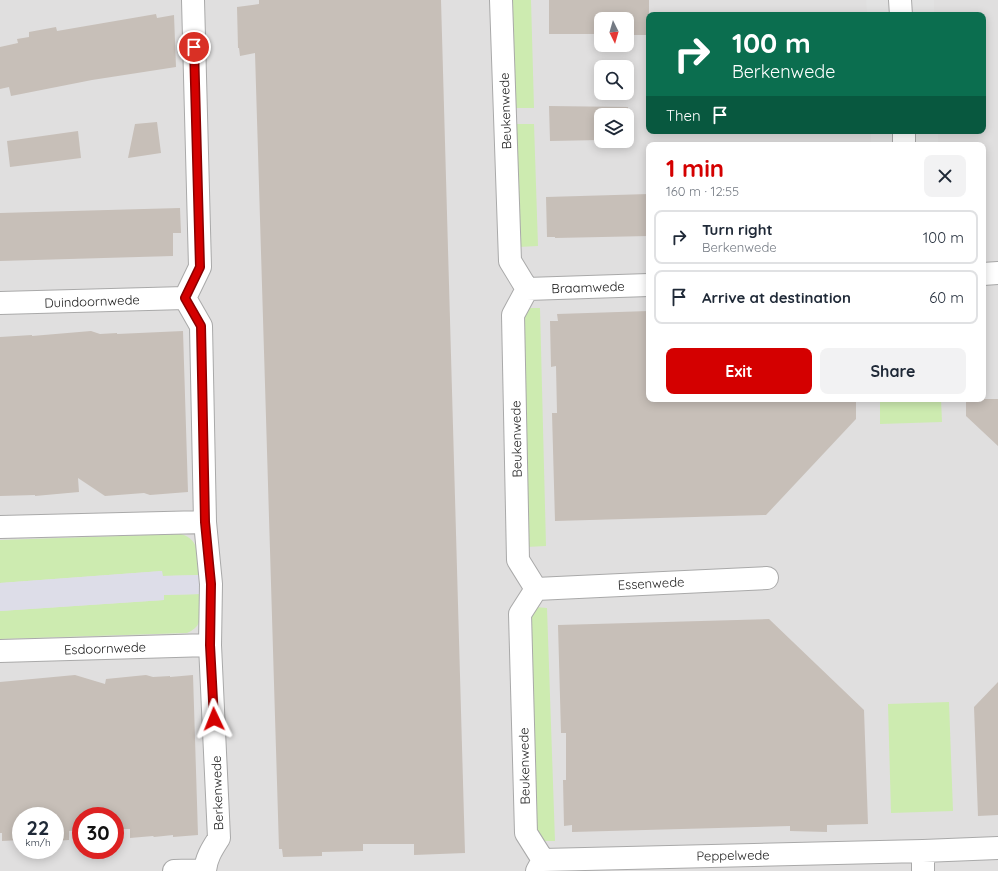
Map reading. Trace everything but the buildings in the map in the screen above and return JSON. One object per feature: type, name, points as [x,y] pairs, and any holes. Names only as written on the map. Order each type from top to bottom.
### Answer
[{"type":"street","points":[[185,298],[200,267],[193,0]]},
{"type":"street","name":"Beukenwede","points":[[501,0],[510,261],[527,289],[513,315],[518,560],[536,589],[520,614],[526,833],[540,865]]},
{"type":"street","points":[[900,0],[900,12]]},
{"type":"street","points":[[986,274],[998,274]]},
{"type":"street","name":"Braamwede","points":[[527,289],[646,285]]},
{"type":"street","name":"Duindoornwede","points":[[0,303],[185,298]]},
{"type":"street","name":"Berkenwede","points":[[185,298],[201,326],[205,522],[211,584],[210,645],[219,838],[210,851],[206,862],[205,871]]},
{"type":"street","points":[[0,528],[205,522]]},
{"type":"street","name":"Essenwede","points":[[536,589],[767,578]]},
{"type":"street","name":"Esdoornwede","points":[[0,651],[210,645]]},
{"type":"street","name":"Peppelwede","points":[[540,865],[923,861],[998,848]]},
{"type":"street","points":[[174,871],[205,871]]},
{"type":"shaded area","points":[[0,0],[998,0],[998,871],[0,871]]},
{"type":"shaded area","points":[[866,0],[934,0],[934,12],[867,12]]},
{"type":"shaded area","points":[[871,134],[938,134],[938,142],[871,142]]},
{"type":"shaded area","points":[[162,571],[163,576],[200,575],[201,594],[164,595],[164,600],[0,611],[0,583]]},
{"type":"green space","points":[[511,0],[531,0],[534,108],[514,108]]},
{"type":"green space","points":[[514,124],[534,124],[538,246],[518,247]]},
{"type":"green space","points":[[527,308],[540,308],[546,546],[526,547],[520,321]]},
{"type":"green space","points":[[880,402],[941,402],[942,422],[880,424]]},
{"type":"green space","points":[[181,534],[187,537],[195,545],[200,575],[162,576],[162,571],[0,583],[0,540]]},
{"type":"green space","points":[[201,594],[201,617],[197,626],[187,633],[0,639],[0,611],[164,600],[164,595]]},
{"type":"green space","points":[[535,607],[547,608],[555,841],[542,841],[534,830],[528,618]]},
{"type":"green space","points":[[949,702],[953,811],[891,813],[888,704]]},
{"type":"route","points":[[194,47],[200,267],[185,298],[201,326],[205,522],[211,584],[210,645],[214,719]]}]
